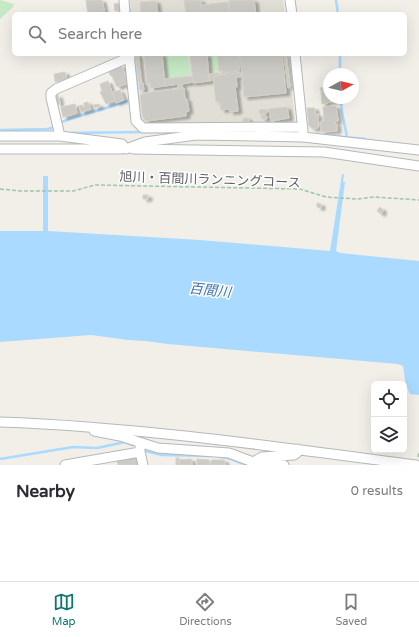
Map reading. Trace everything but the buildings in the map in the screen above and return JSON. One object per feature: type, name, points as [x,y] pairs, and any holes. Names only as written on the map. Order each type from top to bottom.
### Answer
[{"type":"street","points":[[124,0],[125,12]]},
{"type":"street","points":[[290,0],[292,12]]},
{"type":"street","points":[[60,136],[51,93],[56,89],[127,56]]},
{"type":"street","points":[[129,56],[136,121],[143,128],[303,137],[419,150]]},
{"type":"street","points":[[295,56],[303,137]]},
{"type":"street","points":[[126,149],[145,142],[196,131],[302,127]]},
{"type":"street","points":[[0,136],[60,136],[122,144],[126,149]]},
{"type":"street","points":[[0,149],[324,152],[419,166]]},
{"type":"street","points":[[0,422],[109,428],[417,461]]},
{"type":"street","points":[[86,426],[96,432],[120,436],[140,447]]},
{"type":"street","points":[[140,447],[143,465]]},
{"type":"street","points":[[65,465],[140,447],[230,454],[253,462],[284,465]]},
{"type":"street","points":[[253,462],[262,457],[294,455],[297,453],[298,449]]},
{"type":"path","name":"旭川・百間川ランニングコース","points":[[0,188],[21,191],[72,191],[95,185],[102,185],[300,189],[326,197],[357,199],[374,197],[419,200]]},
{"type":"path","points":[[417,461],[419,452]]},
{"type":"shaded area","points":[[130,0],[283,0],[285,12],[131,12]]},
{"type":"shaded area","points":[[136,56],[288,56],[295,121],[291,124],[145,124],[140,120],[137,96],[140,94]]},
{"type":"green space","points":[[0,0],[14,4],[13,7],[0,19]]},
{"type":"green space","points":[[164,56],[187,56],[190,75],[167,78]]},
{"type":"green space","points":[[210,56],[216,56],[218,71],[212,71]]},
{"type":"water","name":"百間川","points":[[342,174],[344,174],[343,182],[345,182],[336,251],[340,253],[419,261],[419,395],[410,394],[407,388],[407,381],[405,381],[403,366],[398,364],[168,344],[91,335],[0,342],[0,231],[43,231],[43,176],[48,176],[48,231],[200,240],[330,251]]},
{"type":"waterway","points":[[336,0],[338,12]]},
{"type":"waterway","points":[[129,8],[130,12]]},
{"type":"waterway","points":[[134,56],[138,94]]},
{"type":"waterway","points":[[340,56],[340,68]]},
{"type":"waterway","points":[[59,123],[127,101]]},
{"type":"waterway","points":[[341,104],[347,137]]},
{"type":"waterway","points":[[0,130],[47,129],[52,128],[54,125]]},
{"type":"waterway","points":[[68,133],[145,132]]},
{"type":"waterway","points":[[268,132],[295,132]]},
{"type":"waterway","points":[[312,134],[365,139]]},
{"type":"waterway","points":[[0,459],[73,447],[97,448],[125,442],[132,445]]},
{"type":"waterway","points":[[145,451],[162,455],[211,456]]},
{"type":"waterway","points":[[220,457],[228,458],[246,465]]}]
